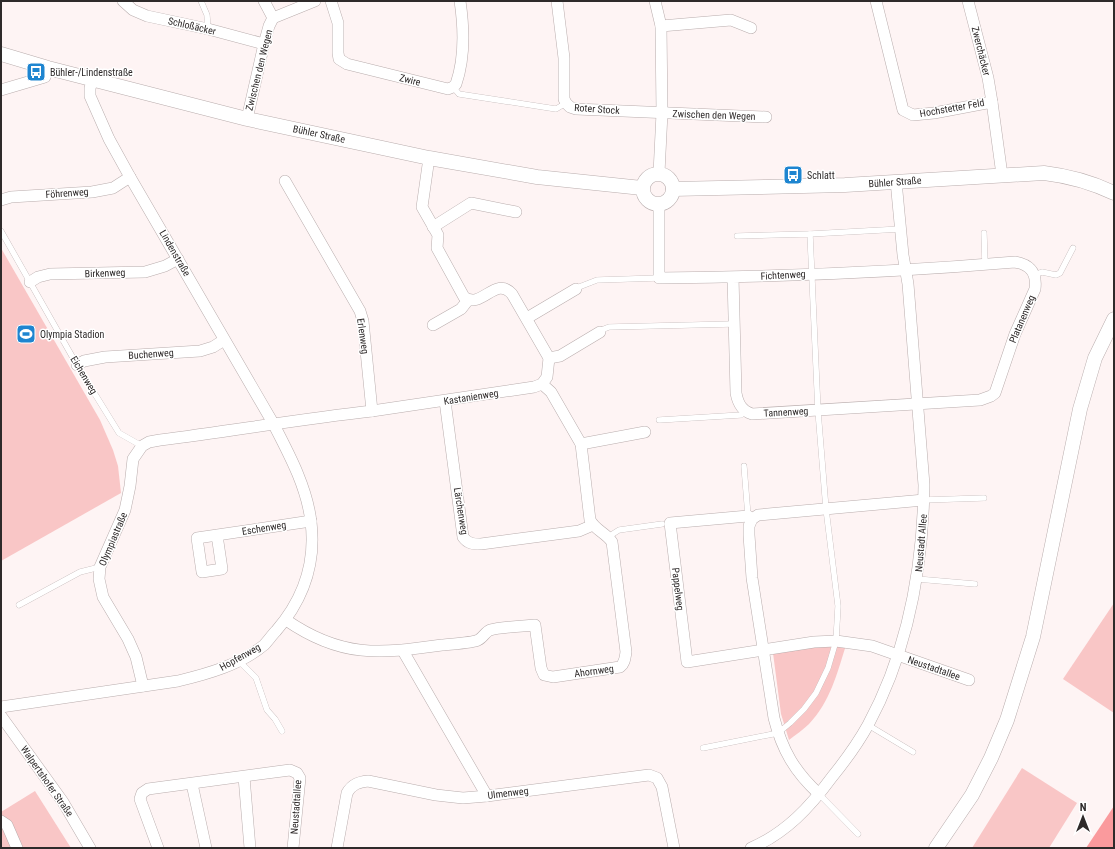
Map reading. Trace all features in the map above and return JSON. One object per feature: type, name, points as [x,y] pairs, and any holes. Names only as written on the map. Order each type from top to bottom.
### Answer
[{"type":"street","name":"Schloßäcker","points":[[123,1],[133,10],[147,16],[208,29],[264,44]]},
{"type":"street","points":[[264,1],[273,18]]},
{"type":"street","name":"Zwischen den Wegen","points":[[247,119],[264,44],[273,18],[315,1]]},
{"type":"street","name":"Zwire","points":[[332,1],[338,23],[339,59],[347,64],[441,88],[448,89],[453,87]]},
{"type":"street","points":[[453,87],[457,80],[462,55],[463,34],[460,1]]},
{"type":"street","name":"Roter Stock","points":[[557,1],[564,50],[564,94],[566,103],[570,107],[576,109],[662,113]]},
{"type":"street","name":"Zwischen den Wegen","points":[[655,1],[661,26],[662,113],[659,173]]},
{"type":"street","name":"Hochstetter Feld","points":[[876,1],[903,110],[913,115],[934,113],[992,102],[1002,175]]},
{"type":"street","name":"Zwerchäcker","points":[[968,1],[988,78],[992,102]]},
{"type":"street","points":[[661,26],[731,20],[751,28]]},
{"type":"street","name":"Bühler Straße","points":[[1,54],[48,68],[247,119],[429,158],[537,177],[642,188]]},
{"type":"street","points":[[1,90],[45,77],[48,68]]},
{"type":"street","name":"Lindenstraße","points":[[93,79],[90,88],[90,96],[109,139],[273,423]]},
{"type":"street","name":"Zwischen den Wegen","points":[[662,113],[766,117]]},
{"type":"street","points":[[429,158],[422,207],[438,235],[437,248],[464,297],[468,300],[474,300],[497,288],[505,288],[512,294],[527,318],[549,358],[547,377],[542,384],[551,392],[581,444],[589,516],[592,525],[608,537]]},
{"type":"street","points":[[659,173],[671,180],[673,190],[669,199],[659,204],[647,200],[643,195],[642,188],[647,177],[659,173]]},
{"type":"street","name":"Bühler Straße","points":[[673,190],[816,186],[1044,173],[1090,182],[1114,193]]},
{"type":"street","name":"Föhrenweg","points":[[1,200],[11,197],[92,192],[113,188],[130,177]]},
{"type":"street","name":"Erlenweg","points":[[285,181],[360,311],[363,321],[372,411]]},
{"type":"street","name":"Neustadt Allee","points":[[757,847],[794,821],[806,810],[845,760],[868,726],[884,692],[898,655],[910,615],[917,579],[924,519],[924,485],[908,284],[896,181]]},
{"type":"street","points":[[433,227],[471,203],[516,212]]},
{"type":"street","points":[[659,204],[660,278]]},
{"type":"street","name":"Birkenweg","points":[[30,282],[38,277],[50,274],[145,272],[165,266],[178,259]]},
{"type":"street","points":[[906,269],[1015,262],[1022,263],[1035,275]]},
{"type":"street","name":"Fichtenweg","points":[[660,278],[733,277],[906,269]]},
{"type":"street","name":"Platanenweg","points":[[918,404],[980,400],[995,393],[1014,334],[1035,289],[1035,275]]},
{"type":"street","points":[[733,277],[733,324],[736,393],[738,401],[745,411]]},
{"type":"street","points":[[527,318],[578,288]]},
{"type":"street","points":[[433,325],[461,309],[468,300]]},
{"type":"street","points":[[936,848],[972,795],[991,758],[1010,714],[1033,636],[1080,408],[1095,358],[1114,319]]},
{"type":"street","points":[[549,358],[560,356],[602,331]]},
{"type":"street","name":"Buchenweg","points":[[77,365],[84,361],[105,357],[200,351],[213,347],[224,340]]},
{"type":"street","name":"Kastanienweg","points":[[372,411],[534,387],[542,384]]},
{"type":"street","name":"Lärchenweg","points":[[444,401],[463,537],[466,541],[474,544],[481,544],[579,532],[592,525]]},
{"type":"street","name":"Tannenweg","points":[[745,411],[752,414],[918,404]]},
{"type":"street","points":[[142,446],[149,442],[160,440],[252,428],[273,423],[372,411]]},
{"type":"street","name":"Hopfenweg","points":[[1,707],[178,681],[201,676],[238,661],[264,644],[286,620],[299,600],[306,581],[312,556],[311,521],[306,497],[298,475],[273,423]]},
{"type":"street","points":[[581,444],[645,432]]},
{"type":"street","name":"Olympiastraße","points":[[142,446],[133,459],[130,486],[125,510],[100,567],[99,579],[103,597],[128,639],[136,657],[143,686]]},
{"type":"street","name":"Pappelweg","points":[[898,655],[872,646],[836,641],[814,642],[687,662],[670,523],[750,518],[924,500]]},
{"type":"street","points":[[750,518],[749,535],[752,578],[774,718],[778,733],[788,757],[807,783],[819,794]]},
{"type":"street","name":"Eschenweg","points":[[217,535],[311,521]]},
{"type":"street","name":"Ahornweg","points":[[286,620],[312,637],[332,644],[358,651],[380,652],[403,651],[478,640],[488,630],[535,624],[541,668],[544,675],[553,677],[620,667],[623,664],[626,652],[612,542],[608,537]]},
{"type":"street","points":[[403,651],[487,796]]},
{"type":"street","name":"Neustadtallee","points":[[898,655],[969,680]]},
{"type":"street","name":"Walpertshofer Straße","points":[[1,716],[63,802],[90,848]]},
{"type":"street","name":"Neustadtallee","points":[[158,848],[140,800],[142,793],[148,789],[290,770],[296,773],[300,778],[293,848]]},
{"type":"street","name":"Ulmenweg","points":[[337,848],[347,793],[350,788],[362,781],[436,795],[463,798],[649,775],[657,778],[662,787],[674,848]]},
{"type":"street","points":[[244,777],[250,848]]},
{"type":"street","points":[[192,784],[206,848]]},
{"type":"street","points":[[1,822],[7,825],[17,848]]},
{"type":"lane","points":[[201,1],[207,15],[208,29]]},
{"type":"lane","points":[[453,87],[459,94],[556,110],[566,103]]},
{"type":"lane","points":[[737,236],[901,229]]},
{"type":"lane","name":"Eichenweg","points":[[1,231],[77,365],[119,433],[142,446]]},
{"type":"lane","points":[[984,233],[985,264]]},
{"type":"lane","points":[[703,748],[778,733],[804,709],[816,693],[828,668],[836,641],[838,606],[826,509],[818,411],[810,234]]},
{"type":"lane","points":[[1035,275],[1042,272],[1056,275],[1060,273],[1073,248]]},
{"type":"lane","name":"Fichtenweg","points":[[578,288],[597,280],[660,278]]},
{"type":"lane","points":[[602,331],[609,327],[733,324]]},
{"type":"lane","points":[[659,420],[741,414],[745,411]]},
{"type":"lane","points":[[744,466],[750,518]]},
{"type":"lane","points":[[924,500],[984,498]]},
{"type":"lane","points":[[608,537],[620,530],[662,524]]},
{"type":"lane","points":[[19,606],[80,572],[100,567]]},
{"type":"lane","points":[[917,579],[975,584]]},
{"type":"lane","points":[[238,661],[256,678],[267,710],[275,719],[282,731]]},
{"type":"lane","points":[[868,726],[913,752]]},
{"type":"lane","points":[[819,794],[858,834]]},
{"type":"shaded area","name":"Olympia Stadion","points":[[1,248],[100,420],[118,466],[121,493],[1,561]]},
{"type":"shaded area","points":[[1114,603],[1114,713],[1063,679]]},
{"type":"shaded area","points":[[846,645],[828,697],[809,724],[789,740],[781,714],[773,653],[794,648]]},
{"type":"shaded area","points":[[1022,768],[1077,803],[1049,848],[972,848]]},
{"type":"shaded area","points":[[35,791],[71,848],[1,848],[1,812]]},
{"type":"shaded area","points":[[1114,806],[1114,848],[1086,848]]},
{"type":"place","name":"Bühler-/Lindenstraße","points":[[36,72]]},
{"type":"place","name":"Schlatt","points":[[793,175]]},
{"type":"place","name":"Olympia Stadion","points":[[26,334]]}]
